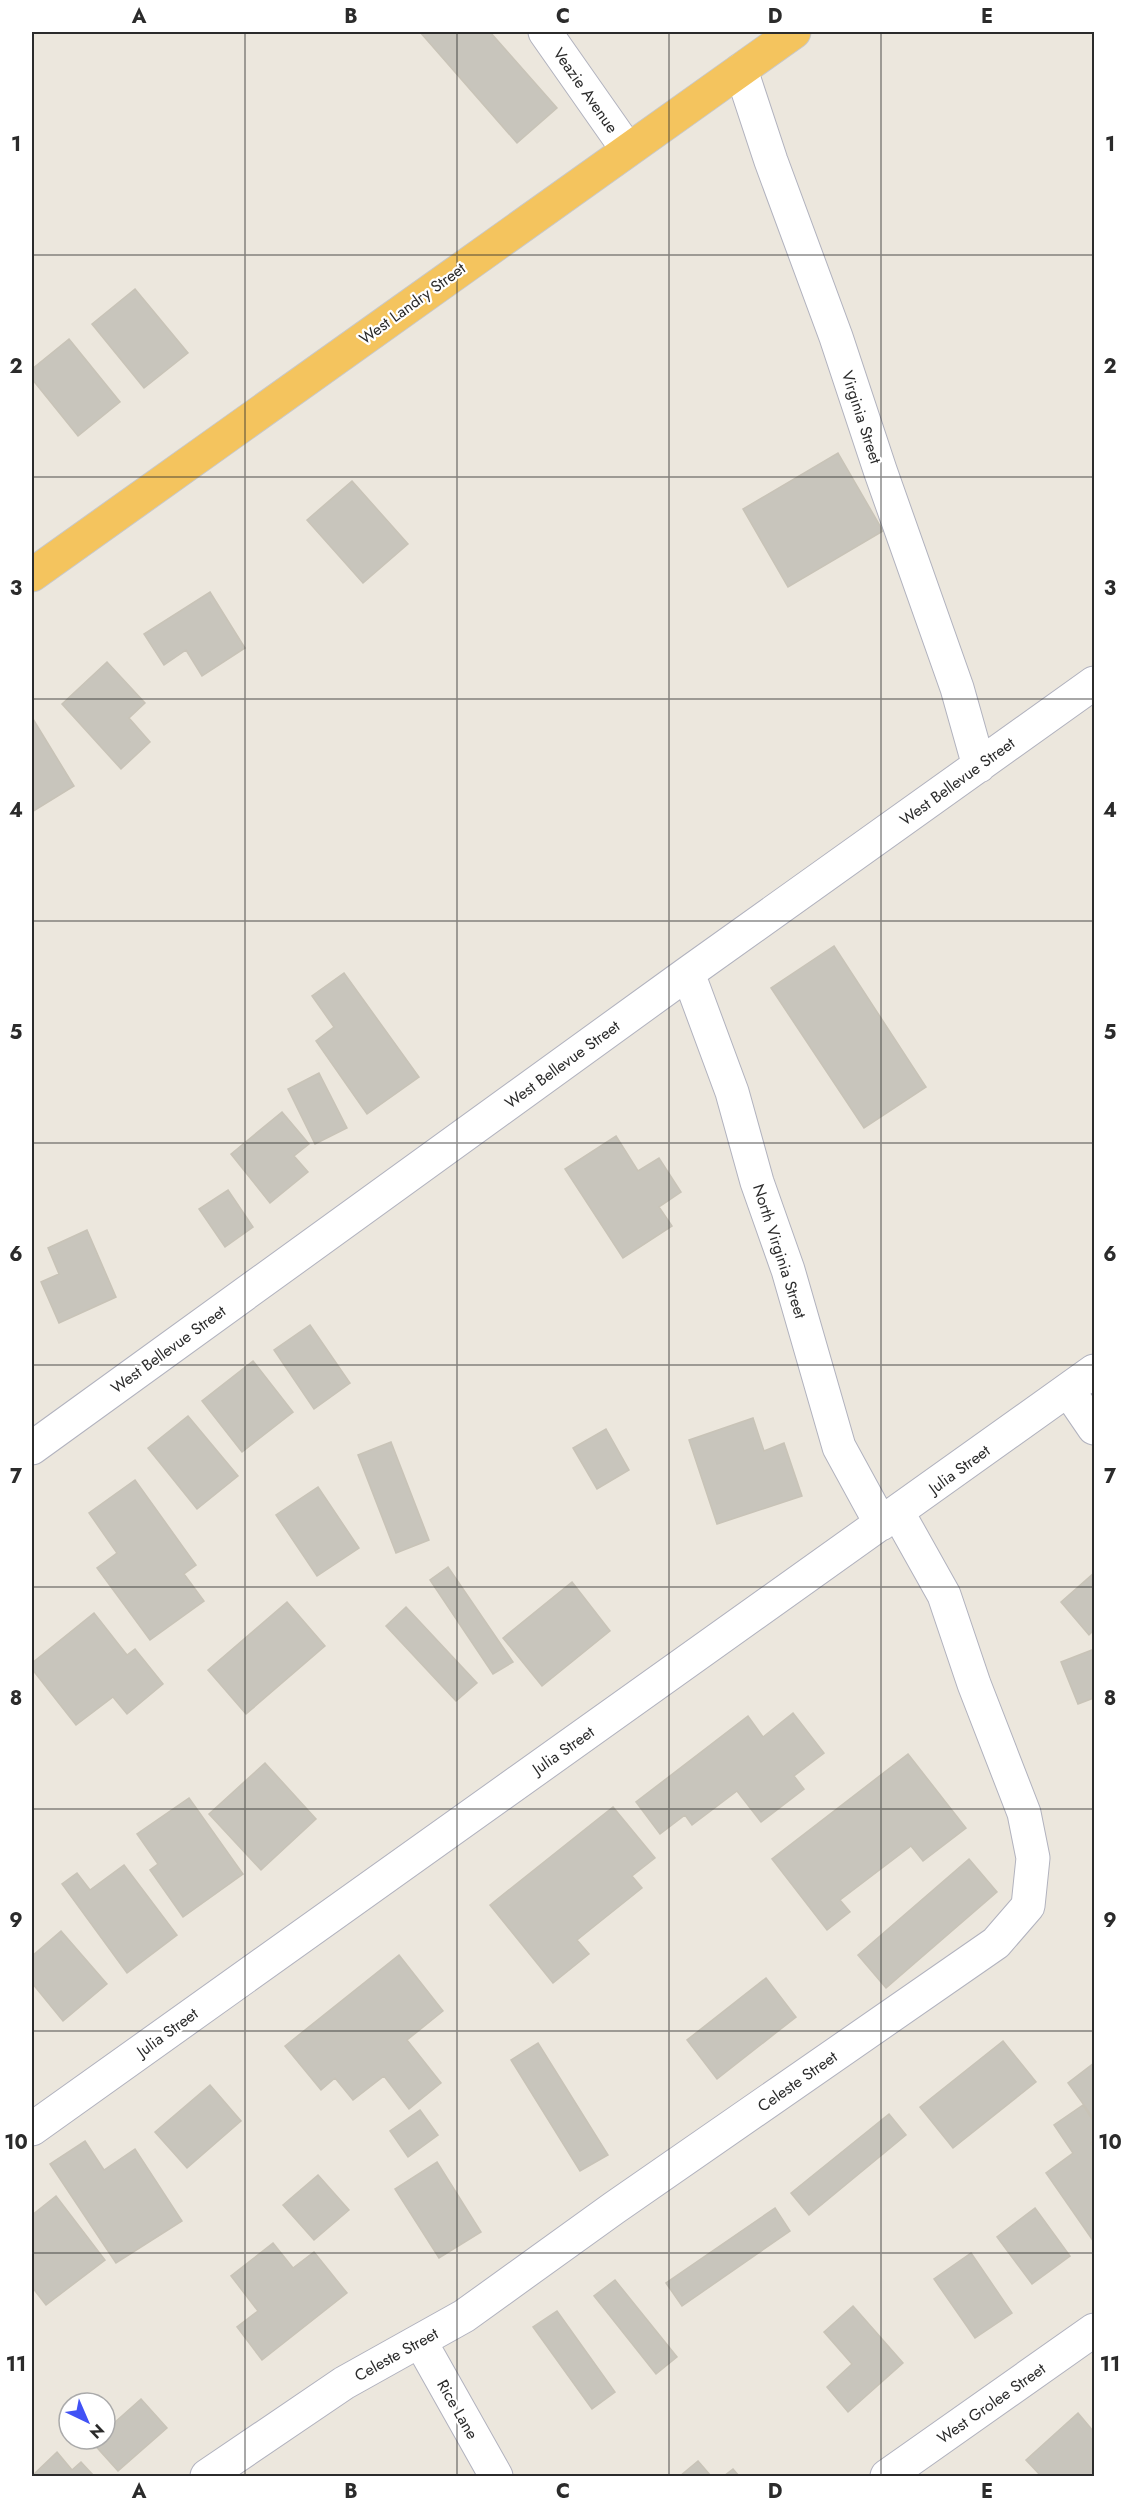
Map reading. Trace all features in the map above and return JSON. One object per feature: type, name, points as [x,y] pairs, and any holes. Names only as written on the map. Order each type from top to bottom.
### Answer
[{"type":"highway","name":"West Landry Street","points":[[32,575],[794,32]]},
{"type":"street","name":"Veazie Avenue","points":[[545,32],[627,149]]},
{"type":"street","name":"Virginia Street","points":[[741,70],[957,688],[979,766]]},
{"type":"street","name":"West Bellevue Street","points":[[32,1448],[687,973],[1095,683]]},
{"type":"street","name":"North Virginia Street","points":[[687,973],[732,1092],[757,1182],[788,1270],[839,1447],[890,1519]]},
{"type":"street","name":"Julia Street","points":[[32,2129],[1095,1371]]},
{"type":"street","points":[[1068,1390],[1095,1428]]},
{"type":"street","name":"Celeste Street","points":[[207,2476],[344,2383],[464,2316],[614,2208],[996,1943],[1028,1906],[1033,1858],[1024,1813],[974,1683],[944,1595],[890,1519]]},
{"type":"street","name":"West Grolee Street","points":[[887,2476],[1095,2330]]},
{"type":"street","name":"Rice Lane","points":[[420,2341],[496,2476]]},
{"type":"building","points":[[420,32],[490,32],[557,108],[517,143]]},
{"type":"building","points":[[135,289],[188,353],[144,388],[92,324]]},
{"type":"building","points":[[69,339],[120,402],[78,436],[32,379],[32,369]]},
{"type":"building","points":[[838,453],[883,531],[788,587],[743,509]]},
{"type":"building","points":[[352,481],[408,544],[363,583],[307,520]]},
{"type":"building","points":[[210,592],[245,648],[202,676],[186,650],[164,665],[144,634]]},
{"type":"building","points":[[107,662],[145,703],[129,718],[150,742],[121,769],[62,704]]},
{"type":"building","points":[[32,720],[74,786],[32,812]]},
{"type":"building","points":[[834,946],[926,1087],[864,1128],[771,988]]},
{"type":"building","points":[[344,973],[419,1077],[367,1114],[316,1041],[334,1027],[312,996]]},
{"type":"building","points":[[319,1073],[347,1128],[315,1144],[288,1089]]},
{"type":"building","points":[[282,1112],[309,1144],[294,1156],[308,1172],[270,1203],[231,1154]]},
{"type":"building","points":[[616,1136],[638,1171],[659,1158],[681,1192],[659,1207],[672,1226],[623,1258],[565,1169]]},
{"type":"building","points":[[228,1190],[253,1227],[225,1247],[199,1209]]},
{"type":"building","points":[[87,1230],[116,1297],[59,1323],[41,1282],[59,1274],[48,1248]]},
{"type":"building","points":[[310,1325],[350,1383],[314,1409],[274,1350]]},
{"type":"building","points":[[253,1361],[293,1412],[242,1452],[202,1401]]},
{"type":"building","points":[[188,1416],[238,1476],[197,1509],[148,1448]]},
{"type":"building","points":[[753,1418],[764,1451],[784,1443],[802,1496],[717,1524],[689,1440]]},
{"type":"building","points":[[606,1429],[629,1470],[597,1489],[573,1448]]},
{"type":"building","points":[[391,1442],[429,1540],[396,1553],[358,1455]]},
{"type":"building","points":[[135,1480],[196,1565],[184,1574],[204,1601],[150,1640],[97,1568],[117,1553],[89,1513]]},
{"type":"building","points":[[318,1487],[359,1548],[317,1576],[276,1515]]},
{"type":"building","points":[[448,1567],[513,1662],[493,1674],[430,1580]]},
{"type":"building","points":[[1094,1573],[1094,1630],[1089,1635],[1061,1602]]},
{"type":"building","points":[[572,1582],[610,1631],[542,1686],[503,1638]]},
{"type":"building","points":[[287,1602],[325,1646],[246,1714],[208,1670]]},
{"type":"building","points":[[406,1607],[477,1683],[456,1701],[386,1626]]},
{"type":"building","points":[[94,1613],[127,1655],[135,1649],[163,1684],[127,1714],[113,1697],[76,1725],[32,1669],[32,1663]]},
{"type":"building","points":[[1092,1650],[1094,1653],[1094,1698],[1078,1704],[1061,1662]]},
{"type":"building","points":[[793,1713],[824,1753],[794,1776],[804,1789],[761,1822],[737,1791],[692,1825],[685,1815],[660,1834],[636,1802],[748,1716],[763,1737]]},
{"type":"building","points":[[908,1754],[966,1828],[923,1861],[911,1846],[840,1900],[850,1912],[827,1930],[772,1859]]},
{"type":"building","points":[[265,1763],[316,1819],[261,1870],[209,1814]]},
{"type":"building","points":[[189,1798],[243,1874],[183,1917],[150,1870],[158,1864],[137,1834]]},
{"type":"building","points":[[613,1807],[655,1858],[632,1876],[642,1888],[577,1940],[589,1954],[553,1983],[490,1905]]},
{"type":"building","points":[[969,1859],[997,1892],[886,1988],[858,1955]]},
{"type":"building","points":[[124,1865],[177,1935],[127,1973],[62,1884],[77,1873],[90,1890]]},
{"type":"building","points":[[61,1931],[107,1984],[63,2021],[32,1983],[32,1956]]},
{"type":"building","points":[[399,1955],[443,2011],[407,2040],[441,2083],[409,2109],[384,2076],[353,2100],[335,2078],[321,2090],[285,2046]]},
{"type":"building","points":[[766,1978],[796,2017],[717,2079],[687,2040]]},
{"type":"building","points":[[1003,2041],[1036,2082],[953,2148],[920,2107]]},
{"type":"building","points":[[538,2043],[608,2155],[580,2171],[511,2060]]},
{"type":"building","points":[[1094,2063],[1094,2119],[1068,2083]]},
{"type":"building","points":[[210,2085],[241,2121],[187,2168],[155,2132]]},
{"type":"building","points":[[1083,2105],[1094,2122],[1094,2140],[1091,2143],[1094,2148],[1094,2242],[1046,2173],[1073,2153],[1054,2125]]},
{"type":"building","points":[[420,2110],[438,2135],[408,2157],[390,2131]]},
{"type":"building","points":[[889,2114],[906,2135],[809,2215],[791,2193]]},
{"type":"building","points":[[85,2141],[104,2170],[135,2149],[182,2221],[116,2263],[50,2164]]},
{"type":"building","points":[[437,2162],[481,2232],[439,2258],[395,2189]]},
{"type":"building","points":[[318,2175],[349,2210],[314,2240],[283,2205]]},
{"type":"building","points":[[56,2196],[105,2260],[46,2305],[32,2287],[32,2215]]},
{"type":"building","points":[[775,2208],[790,2231],[682,2306],[666,2283]]},
{"type":"building","points":[[1035,2208],[1070,2256],[1032,2284],[997,2237]]},
{"type":"building","points":[[273,2243],[293,2268],[314,2252],[347,2293],[262,2360],[237,2327],[258,2311],[231,2276]]},
{"type":"building","points":[[971,2253],[1012,2313],[975,2338],[934,2279]]},
{"type":"building","points":[[615,2280],[677,2357],[656,2374],[594,2296]]},
{"type":"building","points":[[853,2306],[903,2363],[848,2412],[827,2387],[852,2364],[824,2332]]},
{"type":"building","points":[[557,2311],[615,2392],[592,2409],[533,2327]]},
{"type":"building","points":[[141,2399],[167,2428],[118,2471],[100,2451],[117,2451],[117,2420]]},
{"type":"building","points":[[1078,2413],[1094,2432],[1094,2476],[1041,2476],[1026,2460]]},
{"type":"building","points":[[57,2452],[72,2470],[81,2462],[94,2476],[32,2476]]},
{"type":"building","points":[[698,2461],[711,2476],[680,2476]]},
{"type":"building","points":[[733,2469],[739,2476],[724,2476]]}]
